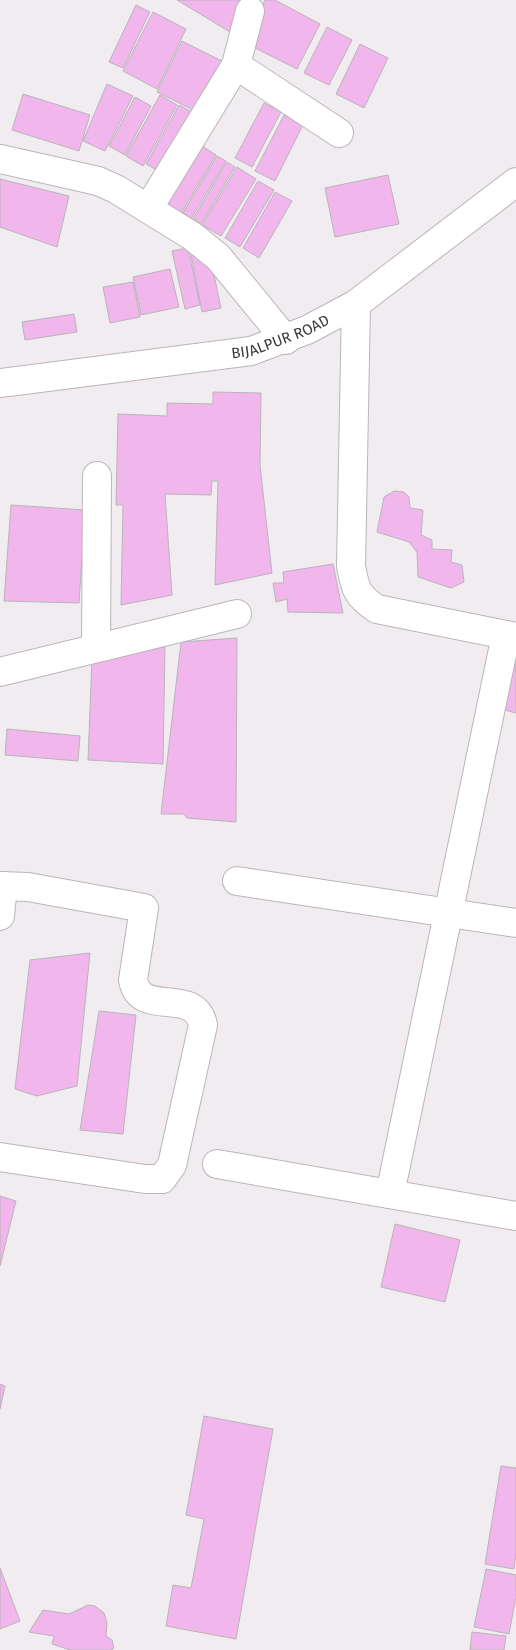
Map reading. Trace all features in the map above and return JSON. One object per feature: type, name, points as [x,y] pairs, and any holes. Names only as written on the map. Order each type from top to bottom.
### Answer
[{"type":"street","points":[[148,209],[236,65],[250,11]]},
{"type":"street","points":[[236,65],[339,134]]},
{"type":"street","points":[[0,159],[98,181],[116,189],[192,236],[218,257],[286,340]]},
{"type":"street","name":"BIJALPUR ROAD","points":[[0,383],[251,351],[286,340],[356,304],[516,182]]},
{"type":"street","points":[[356,304],[351,566],[356,591],[376,609],[511,636],[449,913],[390,1194]]},
{"type":"street","points":[[96,476],[96,648]]},
{"type":"street","points":[[0,672],[237,614]]},
{"type":"street","points":[[237,881],[516,923]]},
{"type":"street","points":[[0,916],[2,886],[28,887],[144,908],[133,980],[135,991],[142,998],[191,1006],[201,1014],[203,1025],[172,1165],[162,1178],[145,1178],[0,1157]]},
{"type":"street","points":[[217,1164],[516,1216]]},
{"type":"building","points":[[177,0],[248,0],[230,32]]},
{"type":"building","points":[[265,0],[275,0],[320,24],[297,69],[243,42]]},
{"type":"building","points":[[136,5],[150,12],[123,68],[109,62]]},
{"type":"building","points":[[153,12],[186,29],[157,89],[123,71]]},
{"type":"building","points":[[327,27],[352,40],[329,85],[304,73]]},
{"type":"building","points":[[182,41],[222,61],[197,112],[157,92]]},
{"type":"building","points":[[360,44],[388,58],[364,108],[336,94]]},
{"type":"building","points":[[107,84],[133,96],[105,151],[83,141]]},
{"type":"building","points":[[23,94],[90,115],[79,151],[12,130]]},
{"type":"building","points":[[160,95],[177,105],[143,166],[126,156]]},
{"type":"building","points":[[135,97],[151,106],[125,155],[109,146]]},
{"type":"building","points":[[264,103],[281,112],[252,167],[235,158]]},
{"type":"building","points":[[179,105],[195,114],[164,174],[146,164]]},
{"type":"building","points":[[284,115],[303,125],[275,181],[255,171]]},
{"type":"building","points":[[199,144],[216,155],[180,215],[163,204]]},
{"type":"building","points":[[217,156],[226,161],[191,219],[183,213]]},
{"type":"building","points":[[227,162],[235,167],[201,224],[193,219]]},
{"type":"building","points":[[237,167],[256,179],[221,236],[202,225]]},
{"type":"building","points":[[388,175],[399,224],[335,237],[325,188]]},
{"type":"building","points":[[0,179],[69,196],[57,247],[0,227]]},
{"type":"building","points":[[258,181],[274,190],[240,247],[225,238]]},
{"type":"building","points":[[275,192],[292,201],[259,258],[243,248]]},
{"type":"building","points":[[188,248],[200,305],[185,309],[172,251]]},
{"type":"building","points":[[209,251],[221,308],[202,312],[191,255]]},
{"type":"building","points":[[170,269],[179,307],[141,315],[133,277]]},
{"type":"building","points":[[133,282],[140,317],[110,323],[103,287]]},
{"type":"building","points":[[74,314],[77,332],[25,340],[22,322]]},
{"type":"building","points":[[213,392],[261,393],[260,465],[272,573],[215,585],[218,481],[212,481],[211,495],[165,494],[172,595],[121,605],[123,505],[116,505],[118,414],[167,416],[167,403],[213,404]]},
{"type":"building","points":[[394,491],[404,492],[409,497],[410,508],[423,510],[421,535],[432,540],[432,549],[452,550],[451,562],[462,565],[464,582],[451,588],[418,577],[417,552],[409,542],[377,532],[384,497]]},
{"type":"building","points":[[11,505],[85,510],[79,603],[4,601]]},
{"type":"building","points":[[333,564],[343,613],[288,612],[287,599],[276,602],[273,583],[284,583],[283,572]]},
{"type":"building","points":[[237,638],[236,822],[187,818],[183,814],[161,814],[181,642]]},
{"type":"building","points":[[165,647],[163,764],[88,760],[92,658]]},
{"type":"building","points":[[516,654],[516,713],[501,709]]},
{"type":"building","points":[[7,729],[80,736],[78,761],[5,755]]},
{"type":"building","points":[[90,953],[77,1086],[37,1096],[15,1089],[30,960]]},
{"type":"building","points":[[99,1011],[136,1015],[123,1134],[80,1130]]},
{"type":"building","points":[[0,1196],[16,1201],[0,1266]]},
{"type":"building","points":[[395,1224],[460,1240],[445,1302],[381,1287]]},
{"type":"building","points":[[0,1384],[5,1386],[0,1409]]},
{"type":"building","points":[[204,1416],[273,1429],[236,1639],[166,1626],[173,1585],[191,1588],[204,1519],[186,1515]]},
{"type":"building","points":[[501,1466],[516,1468],[516,1554],[514,1569],[485,1564]]},
{"type":"building","points":[[0,1568],[20,1621],[0,1629]]},
{"type":"building","points":[[486,1569],[516,1575],[516,1597],[509,1634],[474,1627]]},
{"type":"building","points":[[88,1605],[95,1606],[104,1613],[107,1623],[106,1636],[112,1640],[114,1648],[111,1650],[70,1650],[52,1644],[54,1636],[29,1632],[43,1610],[69,1614]]},
{"type":"building","points":[[472,1632],[506,1636],[504,1650],[470,1650]]}]
